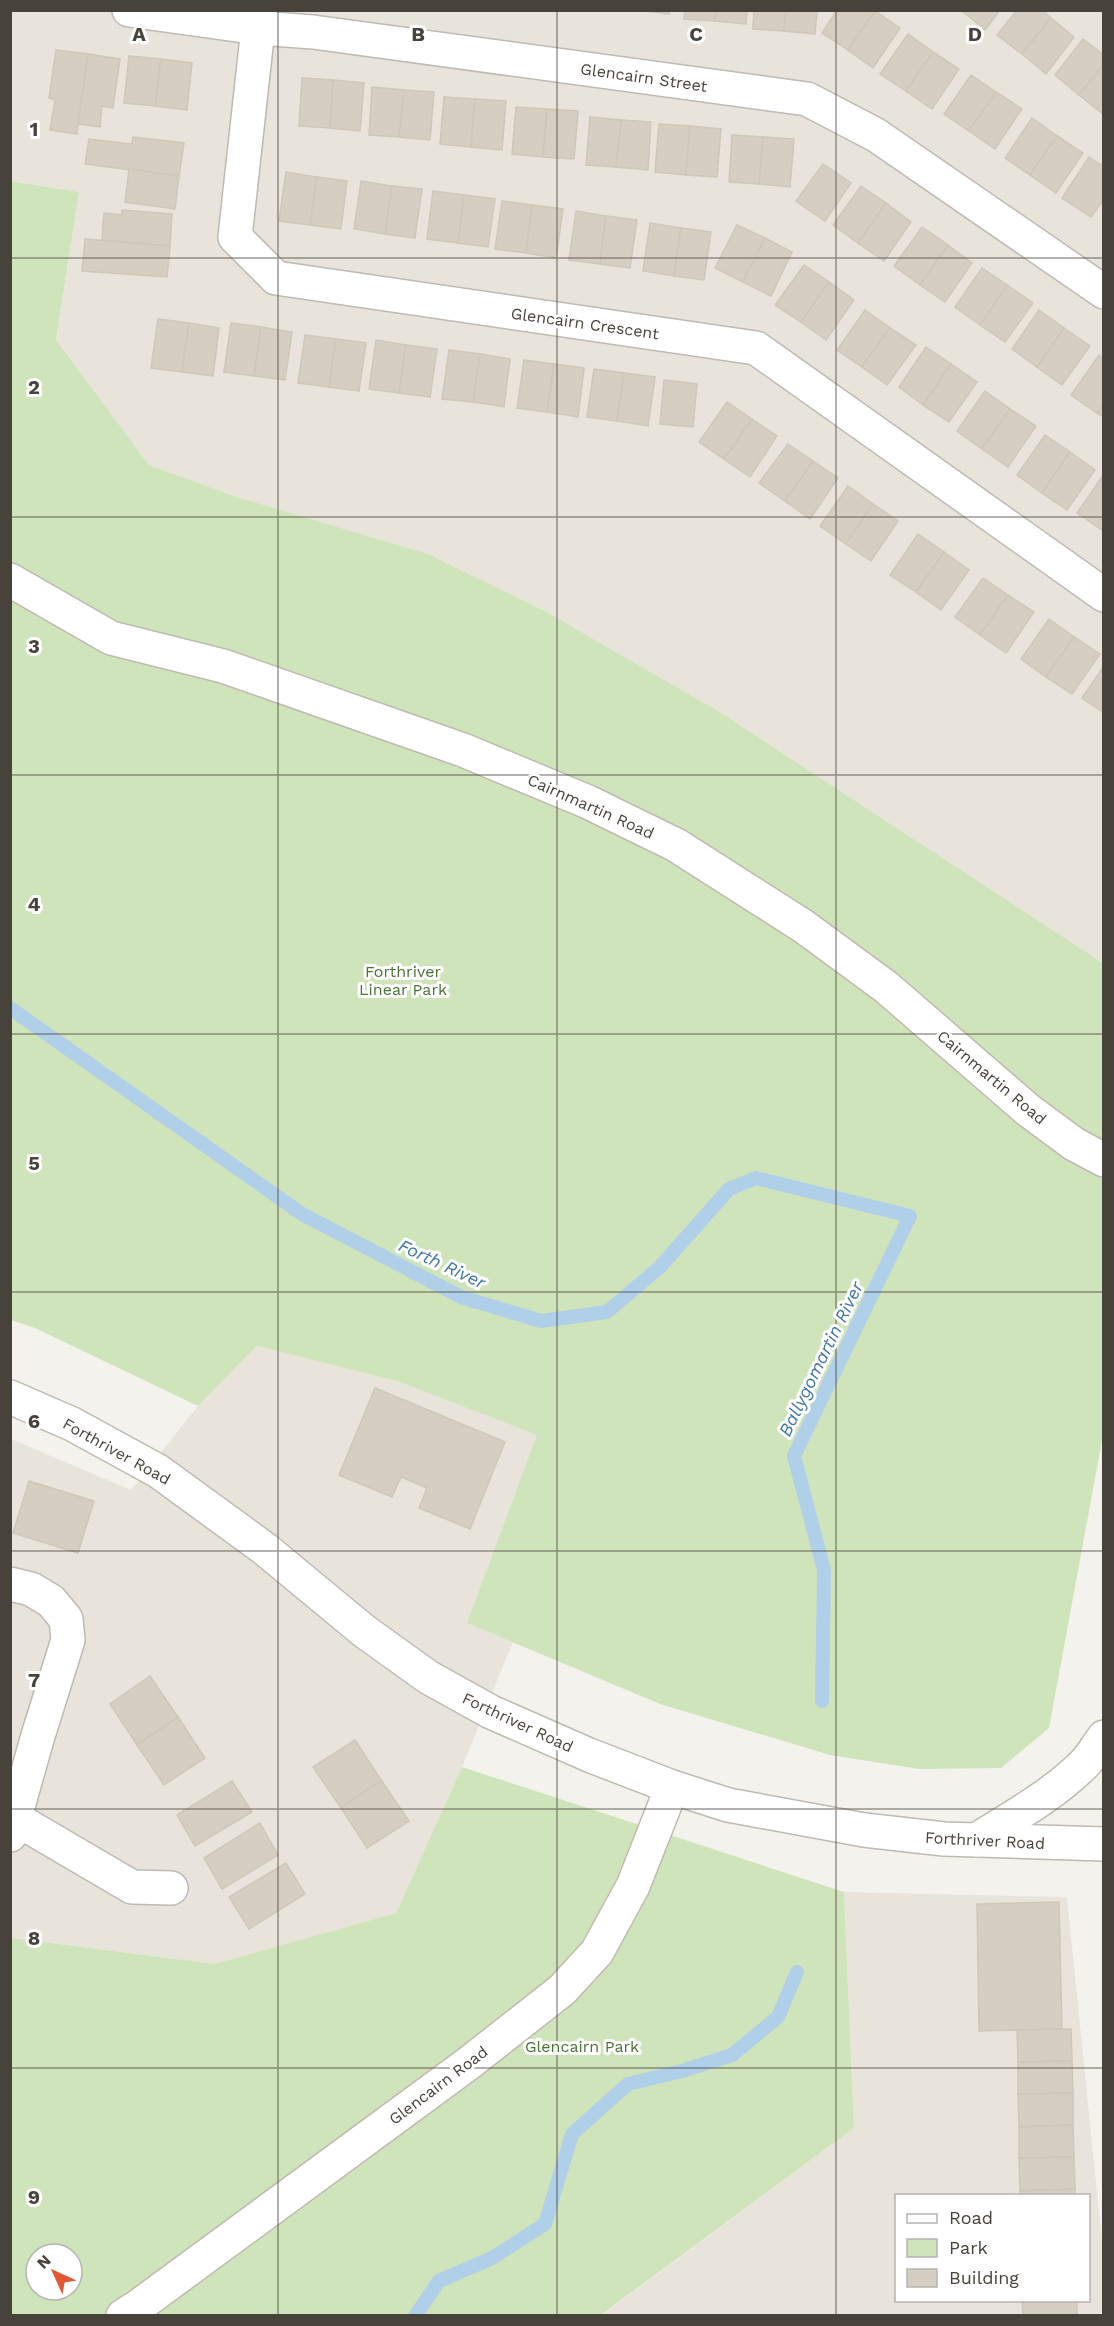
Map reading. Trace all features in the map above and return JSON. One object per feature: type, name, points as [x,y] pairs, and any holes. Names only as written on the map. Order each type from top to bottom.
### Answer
[{"type":"street","name":"Glencairn Street","points":[[129,10],[260,19],[324,33],[807,99],[876,135],[1104,292]]},
{"type":"street","name":"Glencairn Crescent","points":[[260,19],[235,237],[276,278],[756,348],[1104,595]]},
{"type":"street","name":"Cairnmartin Road","points":[[10,580],[111,638],[223,666],[463,750],[588,802],[676,845],[803,926],[886,987],[1028,1110],[1074,1144],[1104,1160]]},
{"type":"street","name":"Forthriver Road","points":[[10,1397],[72,1424],[158,1471],[265,1549],[364,1631],[428,1677],[490,1712],[589,1755],[672,1787],[728,1805],[864,1830],[944,1839],[1104,1844]]},
{"type":"street","points":[[10,1584],[30,1589],[51,1601],[66,1619],[68,1640],[37,1739],[13,1827],[132,1887],[171,1888]]},
{"type":"street","points":[[976,1840],[1065,1781],[1086,1762],[1104,1737]]},
{"type":"street","name":"Glencairn Road","points":[[123,2316],[459,2070],[562,1990],[597,1952],[633,1886],[672,1787]]},
{"type":"shaded area","points":[[10,11],[1103,11],[1103,963],[718,711],[545,611],[428,554],[234,496],[149,465],[56,340],[79,192],[11,181]]},
{"type":"shaded area","points":[[257,1346],[400,1382],[538,1435],[467,1623],[513,1642],[462,1767],[396,1913],[215,1964],[11,1938],[11,1439],[131,1490],[198,1406]]},
{"type":"shaded area","points":[[844,1892],[1067,1897],[1103,2252],[1103,2315],[601,2316],[854,2128]]},
{"type":"green space","name":"Forthriver Linear Park","points":[[10,181],[79,192],[56,340],[149,465],[234,496],[428,554],[545,611],[718,711],[1103,963],[1103,1435],[1049,1728],[1001,1768],[919,1769],[830,1755],[660,1704],[467,1623],[537,1435],[400,1382],[257,1346],[198,1406],[35,1328],[11,1320]]},
{"type":"green space","name":"Glencairn Park","points":[[462,1767],[844,1892],[854,2128],[601,2315],[11,2316],[11,1938],[215,1964],[396,1913]]},
{"type":"building","points":[[638,10],[669,10],[669,14]]},
{"type":"building","points":[[685,10],[716,10],[715,21],[684,19]]},
{"type":"building","points":[[716,10],[747,10],[746,24],[715,21]]},
{"type":"building","points":[[754,10],[786,10],[784,31],[753,29]]},
{"type":"building","points":[[786,10],[817,10],[815,34],[784,31]]},
{"type":"building","points":[[837,10],[875,11],[848,50],[822,33]]},
{"type":"building","points":[[961,10],[1000,10],[985,30]]},
{"type":"building","points":[[1017,10],[1042,10],[1051,18],[1022,54],[997,35]]},
{"type":"building","points":[[875,11],[900,28],[873,68],[848,50]]},
{"type":"building","points":[[1051,18],[1074,37],[1046,74],[1022,54]]},
{"type":"building","points":[[908,34],[933,52],[906,91],[880,74]]},
{"type":"building","points":[[1083,39],[1104,55],[1104,64],[1079,95],[1055,75]]},
{"type":"building","points":[[56,50],[88,54],[77,134],[50,130],[55,100],[49,98]]},
{"type":"building","points":[[933,52],[959,69],[932,109],[906,91]]},
{"type":"building","points":[[88,54],[120,59],[113,108],[102,106],[100,127],[78,124]]},
{"type":"building","points":[[129,56],[161,59],[155,106],[124,103]]},
{"type":"building","points":[[161,59],[192,63],[187,110],[155,106]]},
{"type":"building","points":[[1104,64],[1104,113],[1103,114],[1079,95]]},
{"type":"building","points":[[971,75],[996,92],[969,131],[944,114]]},
{"type":"building","points":[[302,78],[333,80],[330,128],[299,126]]},
{"type":"building","points":[[333,80],[364,83],[360,131],[330,128]]},
{"type":"building","points":[[372,87],[404,90],[399,137],[369,135]]},
{"type":"building","points":[[404,90],[434,92],[430,140],[399,137]]},
{"type":"building","points":[[996,92],[1022,109],[995,149],[969,131]]},
{"type":"building","points":[[444,97],[475,99],[471,147],[440,144]]},
{"type":"building","points":[[475,99],[506,101],[502,150],[471,147]]},
{"type":"building","points":[[516,107],[547,109],[543,157],[512,154]]},
{"type":"building","points":[[547,109],[578,111],[574,159],[543,157]]},
{"type":"building","points":[[590,117],[621,120],[616,167],[586,165]]},
{"type":"building","points":[[1032,118],[1057,136],[1030,175],[1005,158]]},
{"type":"building","points":[[621,120],[651,122],[648,170],[616,167]]},
{"type":"building","points":[[659,124],[690,126],[686,175],[655,172]]},
{"type":"building","points":[[690,126],[721,129],[717,177],[686,175]]},
{"type":"building","points":[[732,135],[763,137],[759,184],[729,182]]},
{"type":"building","points":[[1057,136],[1083,153],[1056,193],[1030,175]]},
{"type":"building","points":[[133,137],[184,143],[179,176],[85,164],[89,139],[132,144]]},
{"type":"building","points":[[763,137],[794,139],[790,187],[759,184]]},
{"type":"building","points":[[1089,157],[1104,167],[1104,199],[1091,217],[1062,198]]},
{"type":"building","points":[[823,164],[851,183],[825,221],[796,201]]},
{"type":"building","points":[[129,169],[179,176],[175,209],[125,202]]},
{"type":"building","points":[[286,172],[317,177],[310,225],[279,221]]},
{"type":"building","points":[[317,177],[347,181],[341,229],[310,225]]},
{"type":"building","points":[[361,181],[392,186],[385,234],[354,229]]},
{"type":"building","points":[[392,186],[422,189],[415,238],[385,234]]},
{"type":"building","points":[[861,186],[886,203],[858,243],[833,225]]},
{"type":"building","points":[[433,191],[464,195],[458,243],[427,239]]},
{"type":"building","points":[[464,195],[495,199],[488,247],[458,243]]},
{"type":"building","points":[[502,201],[532,205],[526,253],[495,249]]},
{"type":"building","points":[[886,203],[911,222],[884,261],[858,243]]},
{"type":"building","points":[[532,205],[563,209],[556,258],[526,253]]},
{"type":"building","points":[[122,210],[172,214],[170,246],[102,240],[104,213],[122,215]]},
{"type":"building","points":[[576,211],[606,216],[600,264],[569,260]]},
{"type":"building","points":[[606,216],[637,220],[630,268],[600,264]]},
{"type":"building","points":[[650,223],[681,228],[674,276],[643,271]]},
{"type":"building","points":[[737,225],[765,238],[743,282],[715,268]]},
{"type":"building","points":[[922,227],[948,245],[920,285],[894,266]]},
{"type":"building","points":[[681,228],[711,232],[704,280],[674,276]]},
{"type":"building","points":[[765,238],[792,252],[771,296],[743,282]]},
{"type":"building","points":[[85,239],[170,246],[167,277],[82,271]]},
{"type":"building","points":[[948,245],[972,263],[945,302],[920,285]]},
{"type":"building","points":[[804,265],[829,282],[801,322],[775,305]]},
{"type":"building","points":[[982,268],[1007,285],[980,325],[955,307]]},
{"type":"building","points":[[829,282],[854,300],[826,340],[801,322]]},
{"type":"building","points":[[1007,285],[1033,303],[1005,342],[980,325]]},
{"type":"building","points":[[865,310],[890,328],[862,367],[837,350]]},
{"type":"building","points":[[1039,310],[1064,328],[1037,367],[1012,349]]},
{"type":"building","points":[[158,319],[189,323],[182,372],[151,368]]},
{"type":"building","points":[[189,323],[219,328],[213,376],[182,372]]},
{"type":"building","points":[[231,323],[261,327],[254,376],[224,372]]},
{"type":"building","points":[[261,327],[292,332],[285,380],[254,376]]},
{"type":"building","points":[[890,328],[916,345],[887,385],[862,367]]},
{"type":"building","points":[[1064,328],[1090,346],[1062,385],[1037,367]]},
{"type":"building","points":[[305,335],[336,339],[329,387],[298,383]]},
{"type":"building","points":[[336,339],[366,343],[359,391],[329,387]]},
{"type":"building","points":[[376,340],[406,345],[399,393],[369,389]]},
{"type":"building","points":[[406,345],[437,349],[430,397],[399,393]]},
{"type":"building","points":[[926,347],[951,364],[923,405],[899,387]]},
{"type":"building","points":[[449,350],[480,354],[473,402],[442,399]]},
{"type":"building","points":[[480,354],[510,359],[504,407],[473,402]]},
{"type":"building","points":[[1099,355],[1104,359],[1104,404],[1097,413],[1071,395]]},
{"type":"building","points":[[524,360],[554,364],[547,412],[517,408]]},
{"type":"building","points":[[554,364],[584,368],[578,417],[547,412]]},
{"type":"building","points":[[951,364],[977,382],[949,422],[923,405]]},
{"type":"building","points":[[594,369],[624,373],[617,421],[587,417]]},
{"type":"building","points":[[624,373],[655,377],[648,426],[617,421]]},
{"type":"building","points":[[664,380],[697,384],[693,427],[660,424]]},
{"type":"building","points":[[985,391],[1010,409],[982,449],[957,431]]},
{"type":"building","points":[[727,402],[752,419],[724,459],[699,442]]},
{"type":"building","points":[[1104,404],[1104,417],[1097,413]]},
{"type":"building","points":[[1010,409],[1036,426],[1008,467],[982,449]]},
{"type":"building","points":[[752,419],[777,436],[750,477],[724,459]]},
{"type":"building","points":[[1045,435],[1070,452],[1042,493],[1017,475]]},
{"type":"building","points":[[788,444],[813,461],[785,501],[759,483]]},
{"type":"building","points":[[1070,452],[1095,470],[1067,510],[1042,493]]},
{"type":"building","points":[[813,461],[838,478],[810,519],[785,501]]},
{"type":"building","points":[[1104,474],[1104,528],[1102,530],[1077,513]]},
{"type":"building","points":[[848,486],[873,504],[846,544],[820,526]]},
{"type":"building","points":[[873,504],[898,521],[871,561],[846,544]]},
{"type":"building","points":[[918,534],[944,552],[916,592],[890,575]]},
{"type":"building","points":[[944,552],[969,570],[941,610],[916,592]]},
{"type":"building","points":[[983,578],[1008,595],[980,635],[955,617]]},
{"type":"building","points":[[1008,595],[1034,612],[1006,653],[980,635]]},
{"type":"building","points":[[1049,619],[1074,637],[1046,677],[1021,659]]},
{"type":"building","points":[[1074,637],[1100,654],[1072,694],[1046,677]]},
{"type":"building","points":[[1104,666],[1104,713],[1082,698]]},
{"type":"building","points":[[375,1388],[505,1442],[470,1529],[419,1508],[427,1488],[401,1477],[392,1497],[339,1475]]},
{"type":"building","points":[[29,1481],[94,1501],[78,1553],[13,1533]]},
{"type":"building","points":[[150,1676],[178,1717],[137,1745],[110,1704]]},
{"type":"building","points":[[178,1717],[205,1758],[164,1785],[137,1745]]},
{"type":"building","points":[[355,1740],[381,1780],[341,1808],[313,1767]]},
{"type":"building","points":[[381,1780],[409,1821],[367,1848],[341,1808]]},
{"type":"building","points":[[232,1781],[252,1812],[195,1846],[177,1815]]},
{"type":"building","points":[[260,1823],[278,1855],[222,1889],[204,1858]]},
{"type":"building","points":[[286,1863],[305,1894],[249,1929],[229,1897]]},
{"type":"building","points":[[1059,1902],[1062,2029],[979,2031],[977,1904]]},
{"type":"building","points":[[1071,2029],[1072,2061],[1018,2062],[1017,2030]]},
{"type":"building","points":[[1072,2061],[1073,2093],[1018,2094],[1018,2062]]},
{"type":"building","points":[[1073,2093],[1073,2125],[1019,2127],[1018,2094]]},
{"type":"building","points":[[1073,2125],[1074,2157],[1019,2158],[1019,2127]]},
{"type":"building","points":[[1074,2157],[1075,2189],[1020,2191],[1019,2158]]},
{"type":"building","points":[[1075,2189],[1075,2194],[1020,2194],[1020,2191]]},
{"type":"building","points":[[1022,2302],[1077,2302],[1077,2316],[1023,2316]]},
{"type":"waterway","name":"Forth River","points":[[10,1008],[302,1214],[461,1297],[541,1321],[607,1312],[660,1267],[729,1189],[756,1178],[910,1216],[794,1456],[824,1570],[822,1701]]},
{"type":"waterway","name":"Ballygomartin River","points":[[415,2316],[439,2281],[492,2258],[545,2224],[572,2134],[628,2084],[682,2071],[732,2055],[778,2017],[797,1972]]}]
